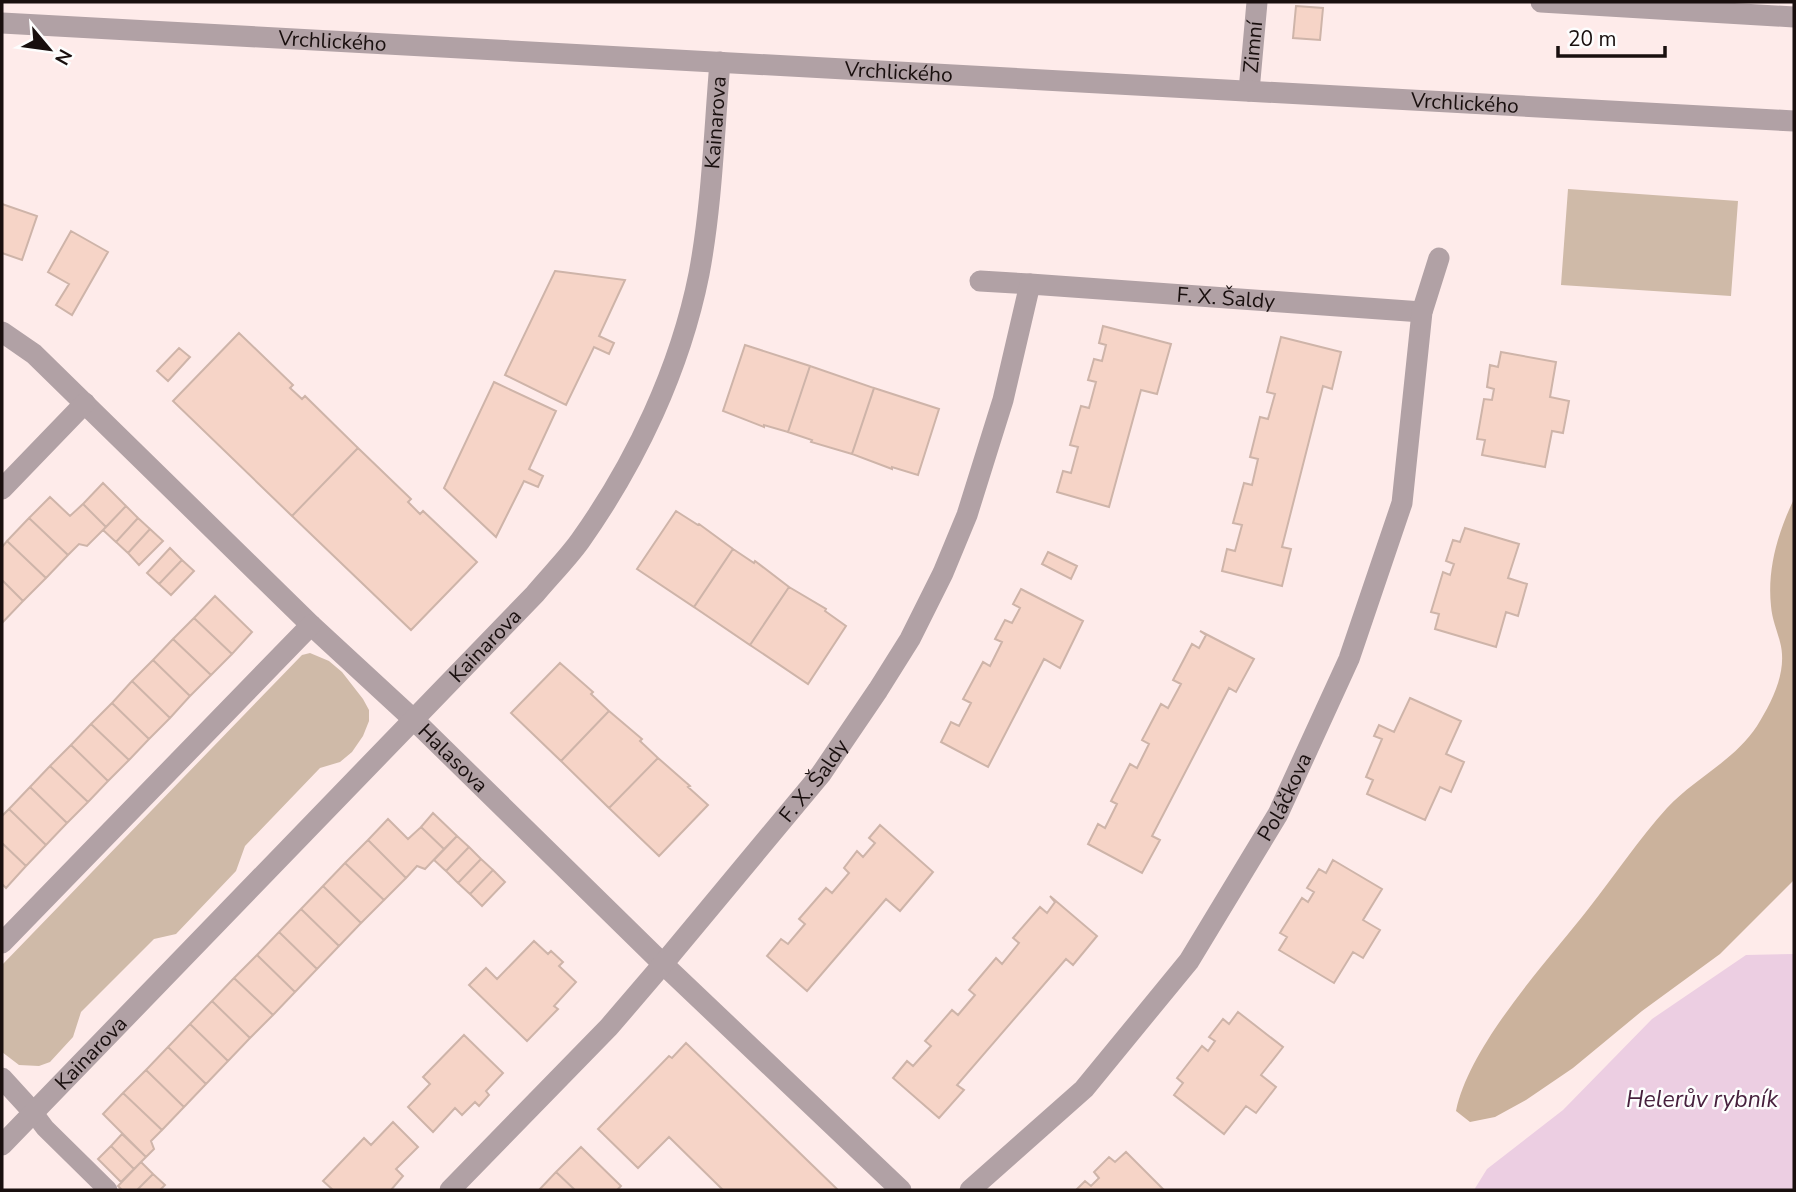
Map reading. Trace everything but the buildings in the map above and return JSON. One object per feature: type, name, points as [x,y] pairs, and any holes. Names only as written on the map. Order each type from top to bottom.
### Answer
[{"type":"street","name":"Zimní","points":[[1250,92],[1257,2]]},
{"type":"street","points":[[1541,2],[1794,17]]},
{"type":"street","name":"Vrchlického","points":[[2,23],[1794,121]]},
{"type":"street","name":"Kainarova","points":[[2,1145],[536,594],[578,544],[628,466],[669,373],[684,331],[698,275],[707,219],[720,62]]},
{"type":"street","name":"Poláčkova","points":[[970,1190],[1084,1090],[1189,961],[1278,814],[1349,659],[1402,503],[1422,312],[1439,258]]},
{"type":"street","name":"F. X. Šaldy","points":[[980,281],[1422,312]]},
{"type":"street","name":"F. X. Šaldy","points":[[450,1190],[609,1027],[663,964],[821,774],[910,639],[957,541],[977,485],[1003,400],[1030,284]]},
{"type":"street","name":"Halasova","points":[[2,332],[34,354],[311,625],[414,720],[663,964],[901,1190]]},
{"type":"street","points":[[2,489],[85,403]]},
{"type":"street","points":[[2,943],[311,625]]},
{"type":"street","points":[[2,1078],[33,1112]]},
{"type":"lane","points":[[33,1112],[45,1128],[108,1190]]},
{"type":"shaded area","points":[[1568,189],[1738,201],[1731,296],[1561,285]]},
{"type":"shaded area","points":[[1794,499],[1794,880],[1720,954],[1642,1011],[1573,1068],[1495,1117],[1470,1122],[1456,1111],[1464,1085],[1493,1032],[1512,1005],[1667,808],[1748,738],[1768,707],[1782,664],[1780,642],[1771,606],[1772,565],[1783,524]]},
{"type":"shaded area","points":[[310,653],[329,661],[342,672],[369,710],[369,721],[363,736],[352,752],[340,762],[320,768],[245,846],[236,871],[176,934],[154,939],[81,1012],[73,1037],[50,1062],[39,1066],[19,1065],[2,1052],[2,965],[302,655]]},
{"type":"water","name":"Helerův rybník","points":[[1794,954],[1794,1190],[1474,1190],[1487,1169],[1563,1110],[1652,1019],[1746,955]]}]
